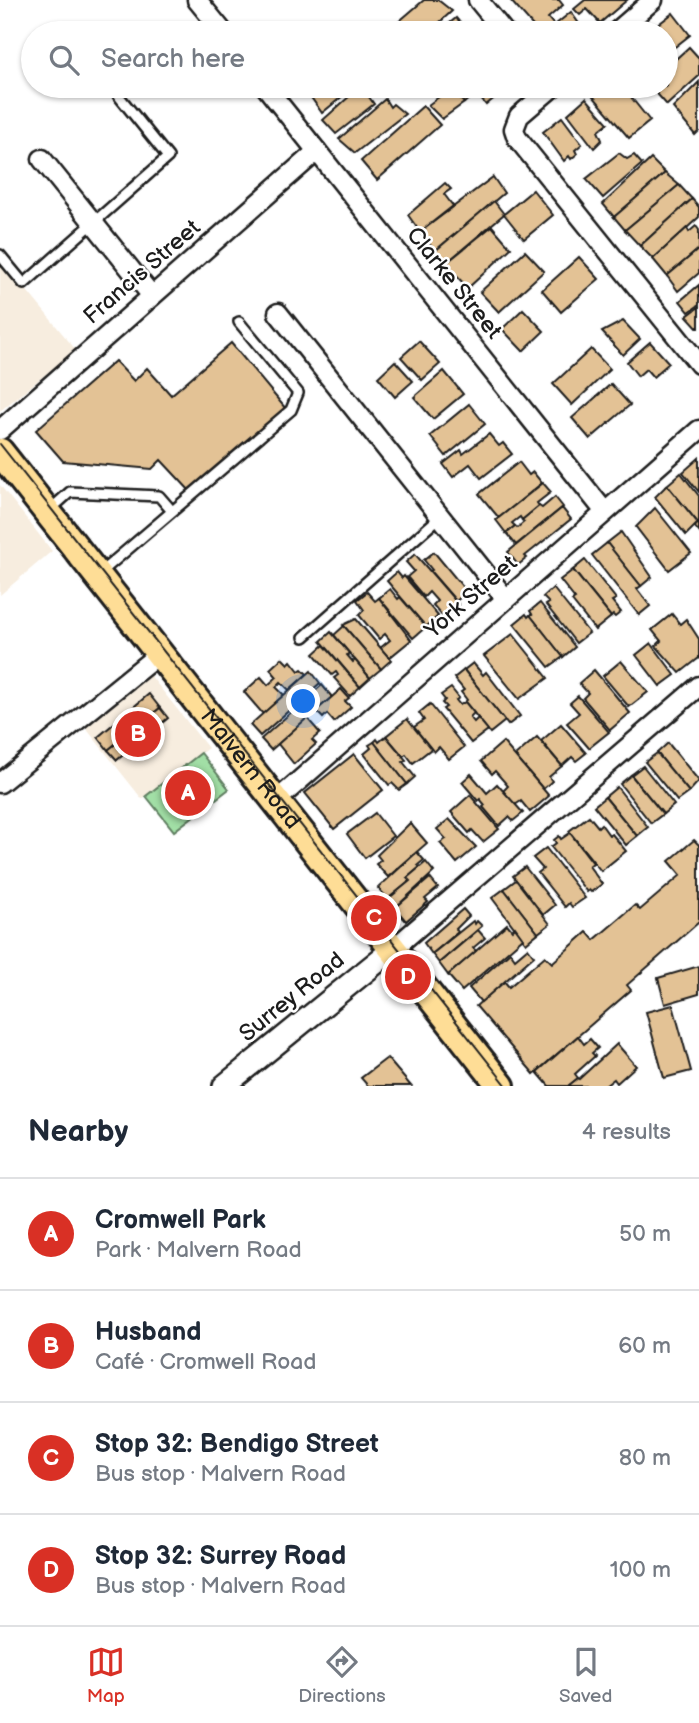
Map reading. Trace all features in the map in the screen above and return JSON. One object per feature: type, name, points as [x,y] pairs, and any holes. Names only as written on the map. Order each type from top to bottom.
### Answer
[{"type":"main road","name":"Malvern Road","points":[[0,452],[501,1086]]},
{"type":"street","points":[[197,0],[214,21]]},
{"type":"street","points":[[478,0],[495,21]]},
{"type":"street","points":[[629,21],[653,0]]},
{"type":"street","name":"Clarke Street","points":[[275,98],[605,512]]},
{"type":"street","points":[[538,98],[519,116],[514,129],[517,138],[699,364]]},
{"type":"street","name":"Francis Street","points":[[0,430],[317,151]]},
{"type":"street","points":[[42,159],[152,296]]},
{"type":"street","points":[[278,313],[506,599]]},
{"type":"street","name":"York Street","points":[[276,801],[699,430]]},
{"type":"street","points":[[0,783],[159,654]]},
{"type":"street","points":[[393,949],[699,687]]},
{"type":"street","name":"Surrey Road","points":[[224,1086],[393,949]]},
{"type":"lane","points":[[0,255],[24,284],[168,158],[120,98]]},
{"type":"lane","points":[[97,575],[291,410],[298,393],[239,323]]},
{"type":"lane","points":[[47,512],[71,492],[159,496],[172,511]]},
{"type":"lane","points":[[304,637],[440,517]]},
{"type":"shaded area","points":[[0,258],[76,350],[0,411]]},
{"type":"shaded area","points":[[0,485],[52,551],[0,595]]},
{"type":"shaded area","points":[[150,675],[208,748],[142,799],[85,727]]},
{"type":"green space","points":[[201,753],[229,789],[174,831],[146,796]]},
{"type":"building","points":[[424,0],[438,0],[452,11],[441,21],[400,21]]},
{"type":"building","points":[[510,0],[559,0],[563,5],[548,18],[551,21],[528,21]]},
{"type":"building","points":[[585,0],[627,0],[602,21],[598,21],[587,9],[580,15],[574,9]]},
{"type":"building","points":[[571,12],[577,21],[560,21]]},
{"type":"building","points":[[673,13],[690,35],[678,44],[678,21],[663,21]]},
{"type":"building","points":[[689,47],[699,58],[699,76],[678,95],[678,57]]},
{"type":"building","points":[[699,82],[699,131],[695,135],[673,108]]},
{"type":"building","points":[[311,98],[340,98],[322,113]]},
{"type":"building","points":[[348,98],[370,98],[374,104],[336,134],[323,120]]},
{"type":"building","points":[[437,98],[460,98],[464,103],[442,119],[428,105]]},
{"type":"building","points":[[480,98],[494,98],[486,105]]},
{"type":"building","points":[[586,98],[608,123],[598,131],[602,140],[594,148],[568,114]]},
{"type":"building","points":[[595,98],[632,98],[650,121],[629,138]]},
{"type":"building","points":[[661,98],[675,98],[667,105]]},
{"type":"building","points":[[385,99],[390,107],[393,104],[405,114],[355,153],[339,139]]},
{"type":"building","points":[[423,106],[440,125],[377,180],[361,161]]},
{"type":"building","points":[[562,117],[582,144],[575,150],[577,154],[564,161],[543,132]]},
{"type":"building","points":[[619,153],[627,159],[634,155],[642,164],[603,198],[586,179]]},
{"type":"building","points":[[651,159],[665,173],[614,217],[603,204]]},
{"type":"building","points":[[665,173],[679,185],[625,230],[614,217]]},
{"type":"building","points":[[493,177],[504,193],[435,251],[420,232]]},
{"type":"building","points":[[445,183],[451,189],[444,194],[453,206],[420,232],[408,215]]},
{"type":"building","points":[[679,185],[692,199],[640,246],[625,230]]},
{"type":"building","points":[[533,190],[553,215],[524,239],[504,214]]},
{"type":"building","points":[[692,199],[699,207],[699,217],[653,259],[640,246]]},
{"type":"building","points":[[494,201],[504,214],[445,264],[435,251]]},
{"type":"building","points":[[492,226],[511,248],[468,288],[445,264]]},
{"type":"building","points":[[696,226],[699,230],[699,249],[667,276],[653,259],[687,228],[689,232]]},
{"type":"building","points":[[699,249],[699,273],[678,291],[667,276]]},
{"type":"building","points":[[525,251],[544,271],[499,312],[480,292]]},
{"type":"building","points":[[579,257],[599,279],[561,312],[542,290]]},
{"type":"building","points":[[699,285],[699,305],[689,312],[680,301]]},
{"type":"building","points":[[699,307],[699,328],[698,328],[687,316]]},
{"type":"building","points":[[523,309],[544,331],[523,351],[502,329]]},
{"type":"building","points":[[623,321],[640,339],[623,355],[602,332]]},
{"type":"building","points":[[419,341],[440,364],[422,380],[401,357]]},
{"type":"building","points":[[650,342],[669,363],[653,377],[646,369],[638,376],[627,362]]},
{"type":"building","points":[[231,343],[286,409],[191,492],[161,460],[152,469],[63,461],[36,430],[115,361],[134,381],[147,368],[171,395]]},
{"type":"building","points":[[591,349],[610,369],[572,405],[553,384]]},
{"type":"building","points":[[395,361],[413,381],[395,397],[378,377]]},
{"type":"building","points":[[444,371],[463,394],[433,419],[414,397]]},
{"type":"building","points":[[611,384],[630,405],[590,439],[572,418]]},
{"type":"building","points":[[469,404],[485,424],[446,456],[430,436]]},
{"type":"building","points":[[489,434],[499,446],[503,443],[512,454],[481,478],[470,464],[453,477],[443,464],[461,450],[463,454]]},
{"type":"building","points":[[699,458],[699,492],[683,472]]},
{"type":"building","points":[[519,462],[529,475],[533,472],[542,483],[499,518],[479,494]]},
{"type":"building","points":[[681,473],[699,496],[699,532],[695,527],[698,523],[667,485]]},
{"type":"building","points":[[543,483],[551,492],[522,520],[520,517],[512,523],[515,526],[506,533],[496,520]]},
{"type":"building","points":[[667,485],[698,523],[686,535],[655,497]]},
{"type":"building","points":[[555,497],[563,507],[516,545],[506,533],[515,526],[517,528],[524,522],[522,520],[539,506],[542,508]]},
{"type":"building","points":[[562,508],[571,519],[525,556],[527,558],[518,565],[508,552]]},
{"type":"building","points":[[655,508],[691,553],[669,570],[636,527]]},
{"type":"building","points":[[621,532],[652,577],[641,586],[607,543]]},
{"type":"building","points":[[607,543],[641,586],[637,589],[650,606],[639,615],[592,555]]},
{"type":"building","points":[[434,552],[467,592],[456,601],[424,560]]},
{"type":"building","points":[[415,554],[459,605],[444,618],[433,605],[437,601],[429,592],[424,597],[407,577],[414,571],[406,562]]},
{"type":"building","points":[[585,560],[616,599],[612,601],[621,612],[615,617],[611,617],[573,570]]},
{"type":"building","points":[[573,570],[611,617],[595,630],[572,601],[575,599],[560,580]]},
{"type":"building","points":[[397,572],[402,578],[404,576],[438,616],[426,627],[387,581]]},
{"type":"building","points":[[553,588],[589,633],[576,643],[546,605],[549,603],[543,597]]},
{"type":"building","points":[[390,589],[426,627],[413,638],[379,598]]},
{"type":"building","points":[[367,592],[375,601],[379,598],[411,640],[389,658],[380,648],[390,640],[385,634],[379,639],[359,615],[364,610],[357,600]]},
{"type":"building","points":[[540,603],[575,647],[563,657],[530,615],[530,611]]},
{"type":"building","points":[[526,614],[528,617],[530,615],[563,657],[549,667],[514,624]]},
{"type":"building","points":[[672,614],[680,624],[686,619],[699,639],[699,658],[680,673],[656,646],[661,641],[652,630]]},
{"type":"building","points":[[356,619],[391,660],[381,669],[343,625]]},
{"type":"building","points":[[344,626],[381,669],[370,678],[334,635]]},
{"type":"building","points":[[331,632],[349,653],[347,655],[353,662],[355,660],[370,678],[360,687],[321,641]]},
{"type":"building","points":[[513,634],[548,678],[519,699],[484,656]]},
{"type":"building","points":[[651,643],[675,675],[660,686],[636,655]]},
{"type":"building","points":[[324,645],[360,687],[350,696],[334,678],[338,675],[336,672],[332,675],[314,654]]},
{"type":"building","points":[[282,658],[288,664],[291,661],[299,671],[302,669],[307,674],[289,690],[281,682],[276,687],[284,695],[263,714],[244,692],[261,677],[268,685],[277,677],[270,669]]},
{"type":"building","points":[[621,661],[648,692],[629,707],[603,676]]},
{"type":"building","points":[[473,663],[483,675],[486,672],[520,716],[508,725],[464,670]]},
{"type":"building","points":[[464,670],[505,721],[490,733],[465,702],[467,700],[461,692],[464,690],[454,678]]},
{"type":"building","points":[[594,670],[630,713],[610,730],[583,698],[588,693],[579,683]]},
{"type":"building","points":[[311,671],[320,683],[260,736],[250,725]]},
{"type":"building","points":[[322,685],[332,697],[271,750],[261,739]]},
{"type":"building","points":[[451,688],[459,698],[456,700],[460,705],[465,702],[474,713],[470,717],[474,722],[478,718],[488,730],[471,743],[443,709],[446,707],[442,703],[445,700],[441,695]]},
{"type":"building","points":[[341,689],[349,698],[345,701],[351,707],[334,722],[327,714],[323,718],[316,711]]},
{"type":"building","points":[[149,694],[160,708],[108,750],[98,737]]},
{"type":"building","points":[[578,696],[609,732],[589,748],[567,723],[579,713],[570,703]]},
{"type":"building","points":[[430,704],[464,747],[449,759],[439,747],[434,752],[414,727],[424,720],[419,713]]},
{"type":"building","points":[[160,708],[168,718],[117,760],[108,750]]},
{"type":"building","points":[[307,718],[320,733],[312,740],[316,744],[294,764],[278,744]]},
{"type":"building","points":[[407,719],[431,749],[413,763],[406,754],[403,756],[386,736]]},
{"type":"building","points":[[561,724],[586,753],[576,761],[572,757],[562,766],[541,741]]},
{"type":"building","points":[[386,736],[406,760],[403,762],[415,777],[407,784],[374,742],[377,739],[379,742]]},
{"type":"building","points":[[537,737],[562,766],[549,777],[552,781],[543,789],[515,756]]},
{"type":"building","points":[[374,742],[407,784],[399,790],[392,783],[389,785],[364,754]]},
{"type":"building","points":[[503,742],[549,796],[530,812],[521,801],[515,805],[503,791],[508,786],[495,771],[492,774],[481,761]]},
{"type":"building","points":[[668,743],[699,781],[689,792],[657,753]]},
{"type":"building","points":[[657,753],[689,792],[677,801],[645,762]]},
{"type":"building","points":[[354,754],[383,790],[334,829],[305,793]]},
{"type":"building","points":[[643,766],[674,805],[663,814],[631,775]]},
{"type":"building","points":[[471,774],[487,793],[497,784],[523,813],[513,821],[509,817],[499,826],[483,807],[485,805],[480,799],[478,801],[462,782]]},
{"type":"building","points":[[631,775],[663,814],[651,823],[620,784]]},
{"type":"building","points":[[617,787],[648,827],[637,836],[605,797]]},
{"type":"building","points":[[470,795],[499,829],[483,842],[472,830],[469,833],[451,812]]},
{"type":"building","points":[[605,797],[637,836],[626,845],[594,806]]},
{"type":"building","points":[[375,813],[393,836],[365,858],[347,834]]},
{"type":"building","points":[[589,816],[598,827],[601,824],[609,835],[612,834],[626,851],[601,871],[569,831]]},
{"type":"building","points":[[449,819],[476,847],[457,863],[440,843],[446,839],[437,829]]},
{"type":"building","points":[[410,823],[427,843],[388,877],[376,864],[381,860],[377,855]]},
{"type":"building","points":[[570,833],[593,863],[589,866],[602,884],[591,892],[587,892],[551,847],[559,836],[561,839]]},
{"type":"building","points":[[694,840],[699,845],[699,922],[627,985],[631,990],[534,1074],[476,1006],[504,981],[509,987],[545,956],[552,963],[587,932],[594,940],[635,905],[640,910],[681,875],[669,861]]},
{"type":"building","points":[[546,848],[585,898],[572,907],[569,903],[565,907],[538,873],[543,869],[533,858]]},
{"type":"building","points":[[417,852],[424,860],[418,865],[420,867],[407,878],[410,881],[388,899],[378,888]]},
{"type":"building","points":[[426,862],[434,872],[395,908],[388,899],[410,881],[407,878]]},
{"type":"building","points":[[525,867],[555,905],[543,915],[513,876]]},
{"type":"building","points":[[430,878],[438,888],[425,899],[428,902],[406,921],[395,908]]},
{"type":"building","points":[[516,880],[550,924],[538,933],[504,889]]},
{"type":"building","points":[[504,889],[538,933],[526,943],[492,898]]},
{"type":"building","points":[[463,909],[469,916],[456,929],[458,932],[432,954],[424,943]]},
{"type":"building","points":[[473,921],[482,926],[439,963],[432,954]]},
{"type":"building","points":[[507,924],[512,930],[515,927],[523,938],[462,991],[448,975]]},
{"type":"building","points":[[478,930],[485,938],[473,948],[476,951],[448,975],[439,963]]},
{"type":"building","points":[[528,948],[534,956],[481,1002],[469,988],[510,952],[515,959]]},
{"type":"building","points":[[699,966],[699,994],[665,1004],[658,978]]},
{"type":"building","points":[[673,1005],[691,1071],[664,1078],[646,1012]]},
{"type":"building","points":[[578,1036],[584,1044],[590,1039],[598,1048],[592,1053],[595,1056],[575,1074],[578,1078],[568,1086],[549,1086],[537,1072]]},
{"type":"building","points":[[617,1044],[636,1066],[617,1083],[614,1079],[605,1086],[568,1086],[579,1079]]},
{"type":"building","points":[[387,1058],[411,1086],[368,1086],[361,1078]]},
{"type":"tram line","points":[[0,444],[507,1086]]},
{"type":"place","name":"Husband","points":[[138,734]]},
{"type":"place","name":"Cromwell Park","points":[[188,793]]},
{"type":"place","name":"Stop 32: Bendigo Street","points":[[374,918]]},
{"type":"place","name":"Stop 32: Surrey Road","points":[[408,977]]}]
